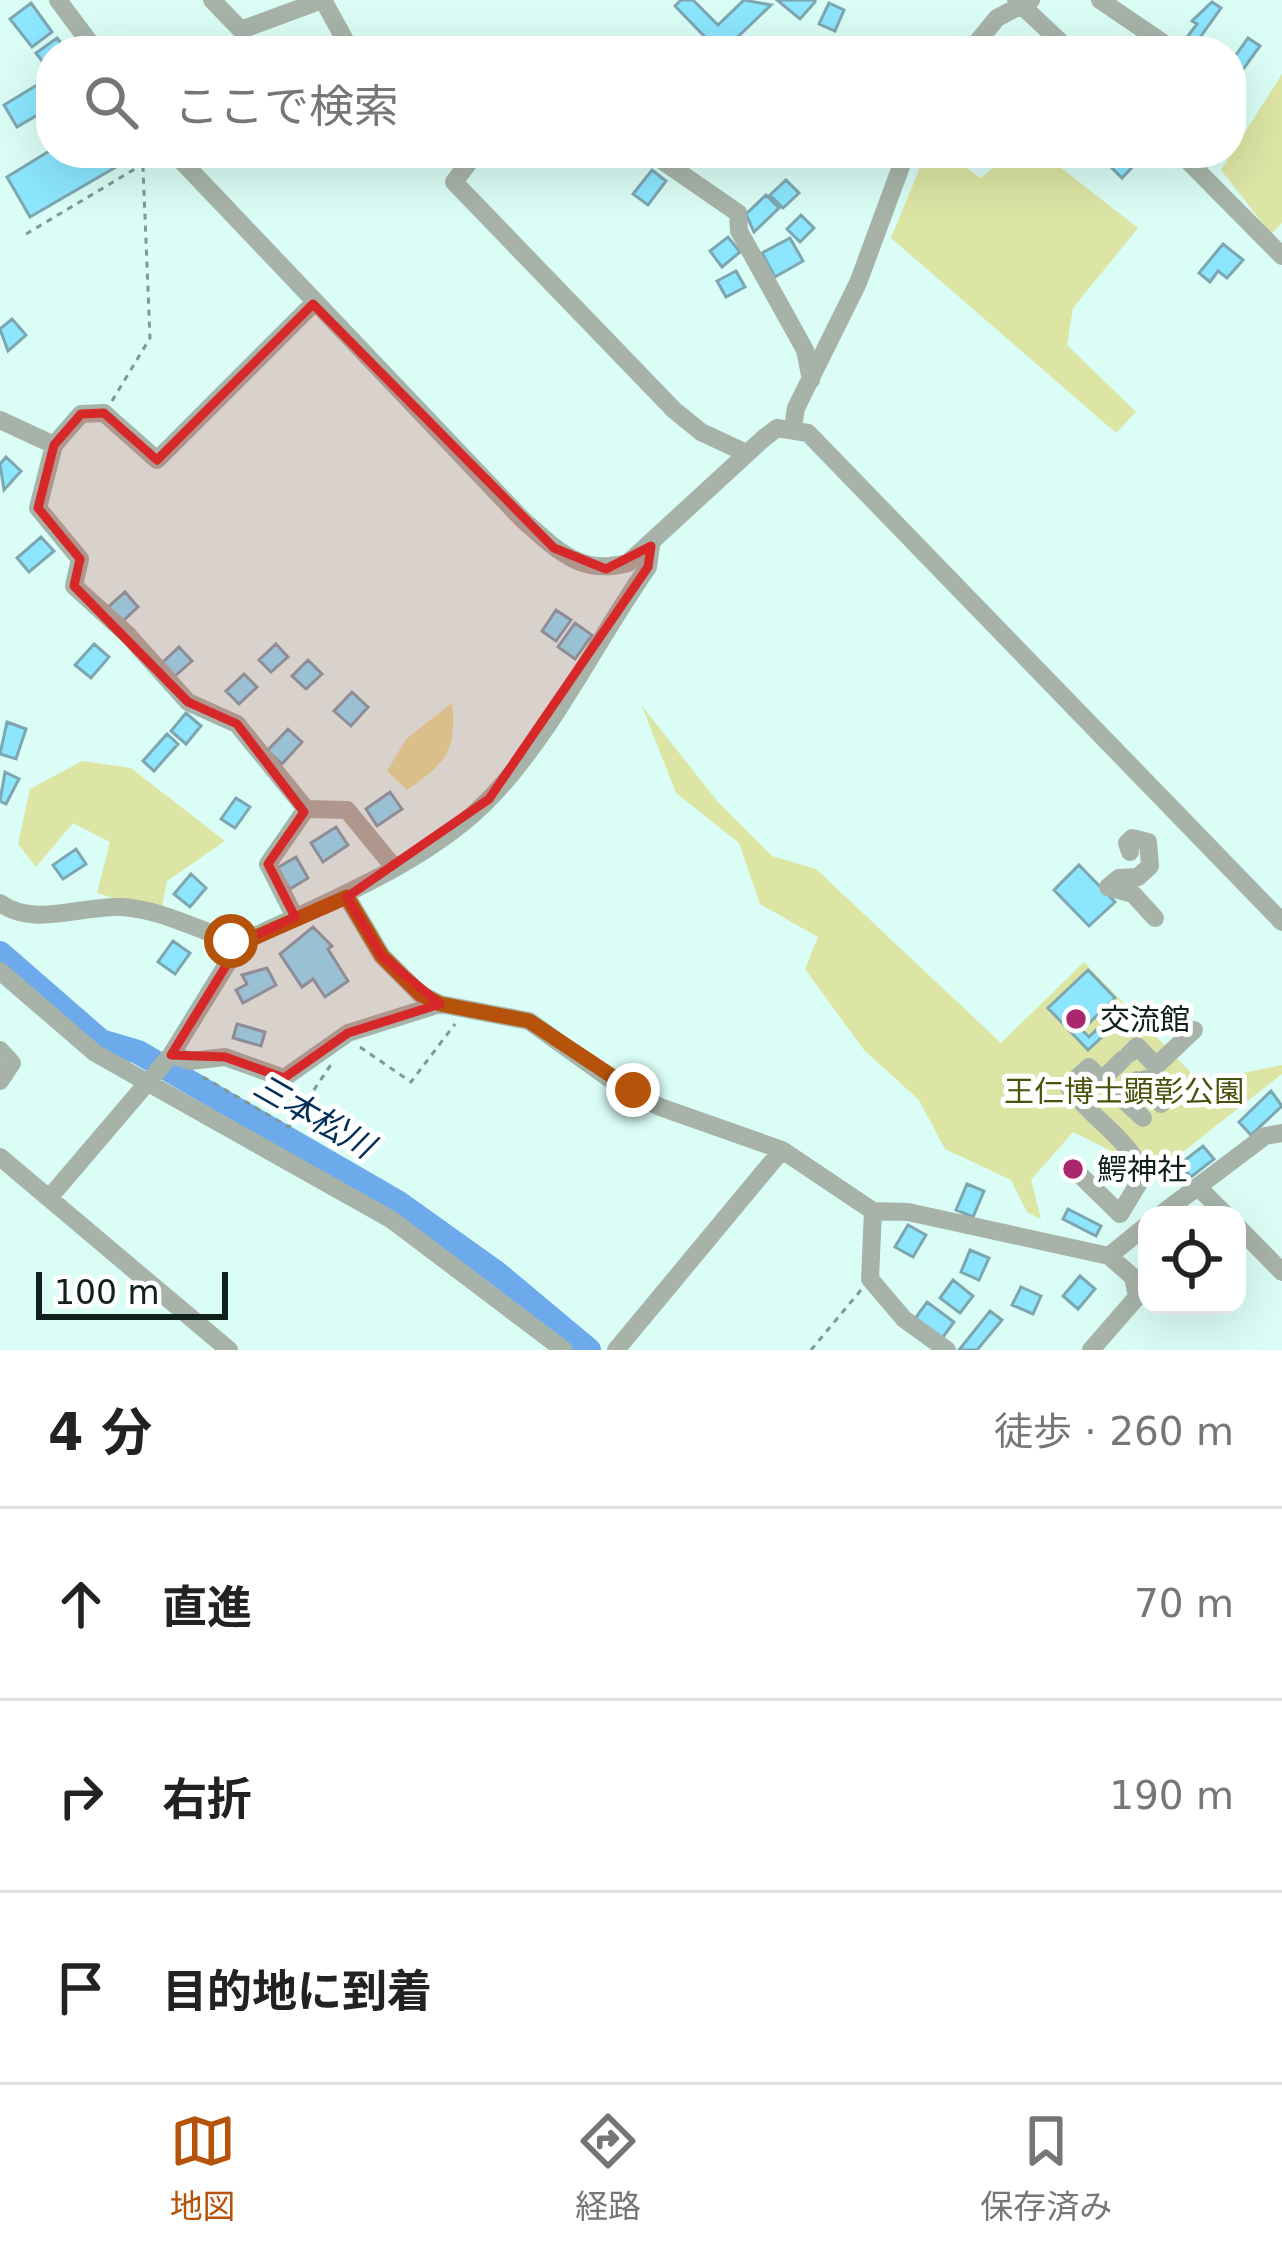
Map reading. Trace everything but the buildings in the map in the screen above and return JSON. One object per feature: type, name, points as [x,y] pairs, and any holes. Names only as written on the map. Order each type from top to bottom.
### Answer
[{"type":"street","points":[[58,0],[85,36]]},
{"type":"street","points":[[212,0],[241,30],[322,0],[342,36]]},
{"type":"street","points":[[1100,0],[1153,36]]},
{"type":"street","points":[[982,36],[997,18],[1022,1],[1056,36]]},
{"type":"street","points":[[188,168],[313,304],[554,548],[580,566],[606,569],[628,563],[777,428],[793,427],[827,449],[1282,922]]},
{"type":"street","points":[[465,168],[454,182],[674,410],[701,431],[746,453]]},
{"type":"street","points":[[673,168],[738,213],[739,231],[806,350],[811,380]]},
{"type":"street","points":[[793,427],[858,283],[900,168]]},
{"type":"street","points":[[1195,168],[1282,256]]},
{"type":"street","points":[[313,304],[157,460],[104,412],[81,414],[54,445],[38,508],[80,559],[74,586],[188,702],[238,724],[306,809],[347,810],[393,866]]},
{"type":"street","points":[[0,420],[54,445]]},
{"type":"street","points":[[49,1198],[151,1081],[180,1058],[240,944],[347,897],[474,812],[520,764],[648,567],[651,546]]},
{"type":"street","points":[[295,917],[268,864],[306,809]]},
{"type":"street","points":[[1130,852],[1126,844],[1132,838],[1148,842],[1150,866],[1138,877],[1118,878],[1108,887],[1133,893],[1155,917]]},
{"type":"street","points":[[347,897],[382,956],[420,994],[440,1004],[529,1021],[659,1107],[782,1150],[873,1210],[908,1212],[1046,1246],[1109,1256],[1132,1277],[1137,1297],[1091,1350]]},
{"type":"street","points":[[0,903],[11,911],[46,914],[121,907],[240,944]]},
{"type":"street","points":[[0,971],[95,1053],[392,1220],[564,1350]]},
{"type":"street","points":[[180,1058],[225,1057],[284,1078],[348,1033],[440,1004]]},
{"type":"street","points":[[1102,1080],[1137,1046],[1156,1066],[1194,1030]]},
{"type":"street","points":[[0,1050],[12,1063],[0,1081]]},
{"type":"street","points":[[1080,1175],[1120,1214],[1143,1176],[1137,1158],[1086,1112],[1068,1086],[1089,1067],[1143,1118]]},
{"type":"street","points":[[1129,1103],[1137,1080],[1161,1104],[1165,1100],[1145,1079]]},
{"type":"street","points":[[1172,1206],[1264,1136],[1282,1133]]},
{"type":"street","points":[[616,1350],[782,1150]]},
{"type":"street","points":[[0,1157],[229,1350]]},
{"type":"street","points":[[1198,1187],[1217,1206]]},
{"type":"street","points":[[873,1210],[870,1279],[904,1319],[946,1350]]},
{"type":"street","points":[[1109,1256],[1138,1228]]},
{"type":"street","points":[[1246,1235],[1282,1272]]},
{"type":"path","points":[[26,234],[141,168]]},
{"type":"path","points":[[104,412],[149,338],[143,168]]},
{"type":"path","points":[[348,1051],[359,1047],[411,1082],[467,1008]]},
{"type":"path","points":[[180,1058],[198,1074],[289,1127],[337,1056]]},
{"type":"path","points":[[812,1350],[870,1279]]},
{"type":"highlighted area","points":[[313,304],[554,548],[606,569],[651,546],[648,567],[489,799],[347,897],[382,956],[440,1004],[348,1033],[284,1078],[225,1057],[171,1055],[240,943],[295,917],[268,864],[304,812],[237,724],[188,702],[74,586],[80,559],[38,508],[54,445],[81,414],[104,413],[157,460]]},
{"type":"green space","points":[[1282,74],[1282,223],[1271,234],[1221,170],[1246,168],[1246,131]]},
{"type":"green space","points":[[920,168],[967,168],[981,178],[993,168],[1061,168],[1138,228],[1073,308],[1067,345],[1136,412],[1116,433],[891,238]]},
{"type":"green space","points":[[452,703],[453,733],[446,754],[407,790],[387,771],[406,739]]},
{"type":"green space","name":"王仁博士顕彰公園","points":[[642,706],[718,802],[772,856],[816,869],[1001,1043],[1084,962],[1200,1082],[1282,1065],[1282,1074],[1141,1185],[1135,1163],[1073,1132],[1031,1180],[1041,1219],[1027,1212],[1011,1180],[945,1149],[919,1100],[864,1050],[805,969],[818,937],[760,904],[739,843],[676,793]]},
{"type":"green space","points":[[82,761],[131,768],[225,841],[167,881],[161,912],[97,893],[110,842],[73,823],[36,867],[18,844],[30,789]]},
{"type":"waterway","name":"三本松川","points":[[0,953],[101,1041],[138,1052],[399,1203],[497,1273],[589,1350]]},
{"type":"place","name":"交流館","points":[[1076,1019]]},
{"type":"place","name":"鰐神社","points":[[1073,1169]]},
{"type":"route","points":[[231,941],[240,944],[347,897],[382,956],[420,994],[440,1004],[529,1021],[614,1082],[633,1090]]}]
